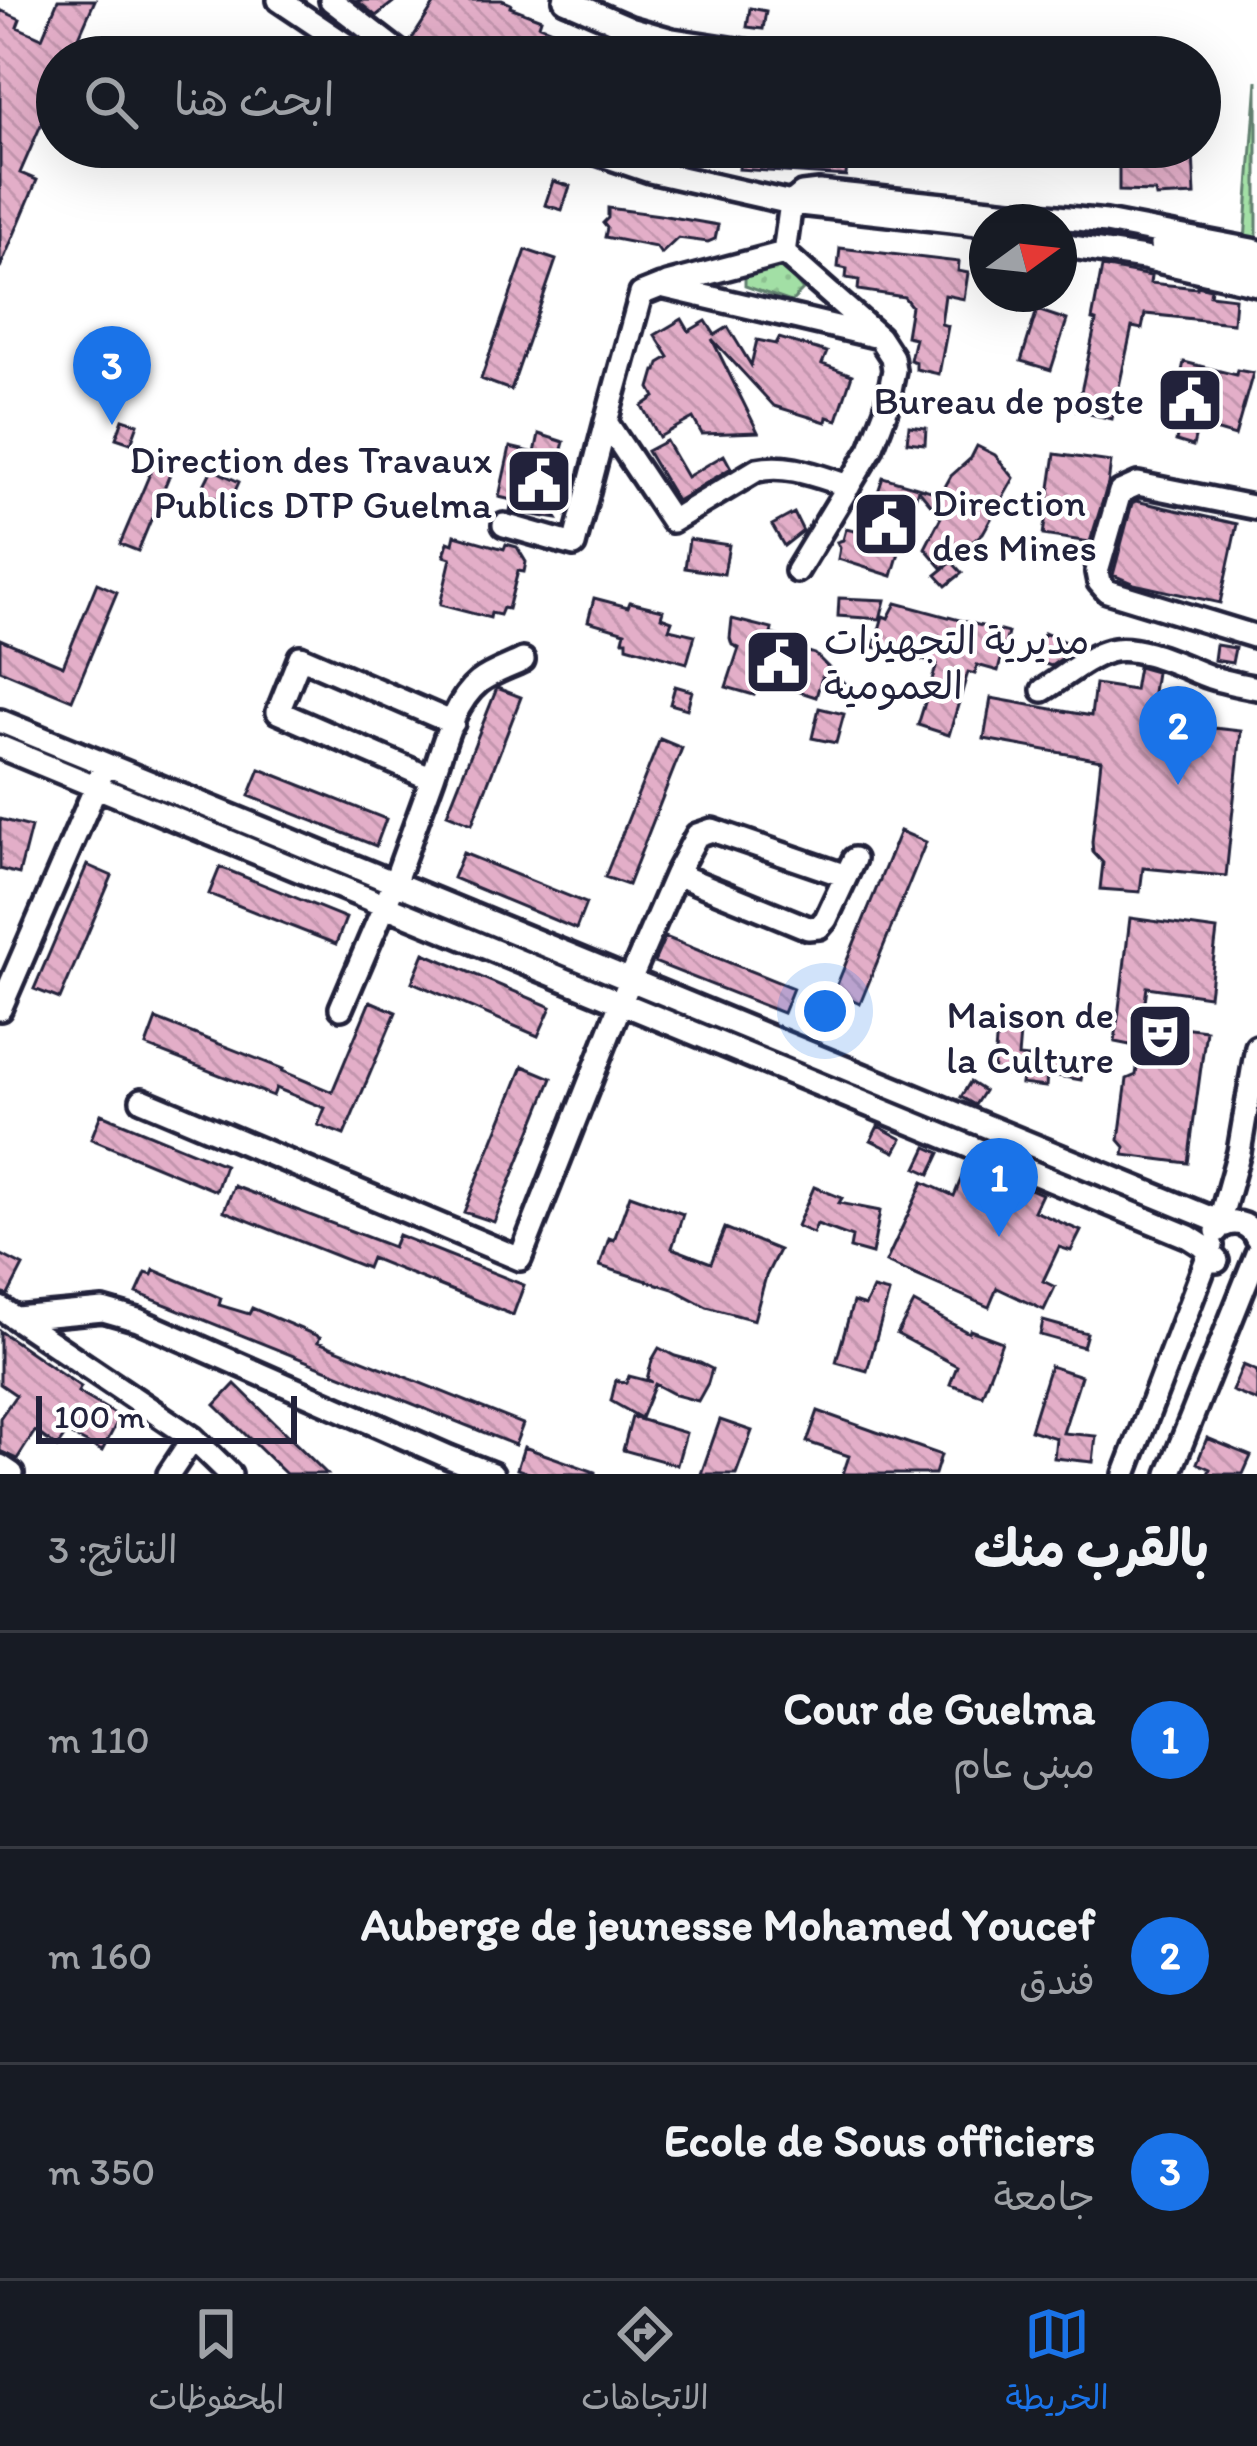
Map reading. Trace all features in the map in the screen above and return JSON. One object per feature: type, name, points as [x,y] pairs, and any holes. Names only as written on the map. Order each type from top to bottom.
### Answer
[{"type":"street","points":[[280,0],[333,36]]},
{"type":"street","points":[[331,0],[378,36]]},
{"type":"street","points":[[565,0],[646,36]]},
{"type":"street","points":[[641,168],[791,203],[969,223]]},
{"type":"street","points":[[784,254],[791,203],[802,194],[818,192],[1106,222],[1257,250]]},
{"type":"street","points":[[791,203],[833,219],[969,237]]},
{"type":"street","points":[[1077,233],[1144,241],[1257,268]]},
{"type":"street","points":[[1077,248],[1257,284]]},
{"type":"street","points":[[504,525],[574,545],[641,294],[784,254]]},
{"type":"street","points":[[784,254],[879,337],[892,357],[892,386],[871,449],[797,571]]},
{"type":"street","points":[[656,287],[879,337]]},
{"type":"street","points":[[606,422],[672,521],[769,467],[849,486]]},
{"type":"street","points":[[1257,508],[1138,484],[1128,487],[1120,492],[1097,572],[1107,591],[1257,638]]},
{"type":"street","points":[[1042,690],[1108,651],[1124,650],[1257,688]]},
{"type":"street","points":[[431,779],[278,712],[300,657],[453,723]]},
{"type":"street","points":[[341,1008],[467,694],[524,660]]},
{"type":"street","points":[[0,721],[106,763],[622,1003],[1189,1238],[1231,1237]]},
{"type":"street","points":[[0,747],[630,980],[1231,1237]]},
{"type":"street","points":[[1,1005],[106,763]]},
{"type":"street","points":[[142,1100],[520,1259],[630,980],[676,874],[698,835],[712,830],[850,867],[826,919],[819,927],[808,928],[676,874]]},
{"type":"street","points":[[1253,1263],[1227,1268],[1239,1152],[1257,1047]]},
{"type":"street","points":[[1125,1474],[1231,1237]]},
{"type":"street","points":[[1169,1474],[1253,1263]]},
{"type":"street","points":[[9,1313],[103,1310],[138,1320],[447,1466],[492,1474]]},
{"type":"street","points":[[9,1313],[193,1438],[230,1474]]},
{"type":"street","points":[[169,1474],[193,1438]]},
{"type":"street","points":[[0,1466],[12,1474]]},
{"type":"green space","points":[[1257,80],[1257,243],[1245,241]]},
{"type":"green space","points":[[778,260],[803,290],[791,302],[745,286],[745,273]]},
{"type":"building","points":[[58,0],[95,0],[79,36],[43,36]]},
{"type":"building","points":[[356,0],[396,0],[376,16]]},
{"type":"building","points":[[437,0],[502,0],[541,19],[539,25],[566,36],[414,36]]},
{"type":"building","points":[[750,8],[766,11],[763,29],[747,27]]},
{"type":"building","points":[[0,10],[20,19],[17,27],[37,36],[36,136],[20,173],[37,180],[0,268]]},
{"type":"building","points":[[739,168],[847,168],[846,176]]},
{"type":"building","points":[[1119,168],[1194,168],[1195,195],[1156,197],[1155,192],[1119,191]]},
{"type":"building","points":[[553,181],[570,186],[562,210],[545,205]]},
{"type":"building","points":[[608,208],[718,225],[715,239],[678,238],[661,254],[656,247],[605,237]]},
{"type":"building","points":[[840,248],[959,262],[958,271],[968,273],[964,299],[945,295],[941,324],[948,326],[939,374],[916,369],[916,362],[910,360],[915,338],[906,336],[911,306],[904,297],[858,290],[859,280],[846,278],[847,269],[838,267]]},
{"type":"building","points":[[526,250],[556,260],[511,390],[481,379]]},
{"type":"building","points":[[1102,267],[1151,276],[1150,283],[1197,286],[1211,289],[1210,295],[1235,298],[1233,323],[1145,314],[1142,329],[1132,327],[1112,419],[1077,411]]},
{"type":"building","points":[[1036,312],[1067,320],[1051,370],[1021,361]]},
{"type":"building","points":[[682,319],[689,331],[706,321],[715,335],[728,327],[751,365],[757,340],[776,344],[779,338],[827,352],[822,364],[852,375],[837,420],[827,417],[826,422],[774,406],[712,339],[758,432],[702,434],[693,418],[659,437],[642,406],[655,397],[650,388],[655,371],[669,357],[655,335]]},
{"type":"building","points":[[1184,362],[1236,375],[1237,370],[1253,373],[1235,436],[1198,425],[1193,446],[1176,441],[1178,432],[1169,430]]},
{"type":"building","points":[[123,419],[138,424],[131,443],[116,438]]},
{"type":"building","points":[[909,426],[926,428],[925,444],[907,442]]},
{"type":"building","name":"Direction des Travaux Publics DTP Guelma","points":[[539,434],[564,442],[559,460],[571,463],[576,475],[574,486],[563,492],[533,482],[557,519],[510,511],[512,500],[499,497],[510,447],[535,453]]},
{"type":"building","points":[[666,441],[687,477],[724,455],[731,468],[677,501],[647,451]]},
{"type":"building","points":[[977,446],[995,455],[1014,478],[983,533],[942,568],[925,548],[941,517],[918,489],[892,576],[838,559],[837,542],[843,540],[846,529],[854,531],[873,520],[883,477],[941,494]]},
{"type":"building","points":[[160,450],[177,457],[138,551],[120,544]]},
{"type":"building","points":[[1055,454],[1111,462],[1090,542],[1043,535]]},
{"type":"building","points":[[212,469],[239,482],[229,504],[201,491]]},
{"type":"building","points":[[1136,501],[1237,524],[1220,603],[1113,575]]},
{"type":"building","points":[[794,513],[803,531],[784,546],[772,525]]},
{"type":"building","points":[[455,535],[504,549],[506,544],[517,547],[526,562],[524,572],[518,571],[508,609],[503,608],[500,615],[491,613],[490,618],[440,605],[451,558],[444,556]]},
{"type":"building","points":[[689,539],[729,545],[724,574],[685,568]]},
{"type":"building","points":[[952,562],[962,573],[946,586],[936,575]]},
{"type":"building","points":[[97,583],[117,592],[72,700],[0,670],[0,639],[63,666]]},
{"type":"building","points":[[594,598],[663,610],[661,617],[672,621],[669,629],[695,635],[687,663],[627,646],[625,632],[588,621]]},
{"type":"building","points":[[839,598],[885,600],[880,619],[838,616]]},
{"type":"building","points":[[896,603],[1008,633],[998,671],[977,665],[975,674],[968,672],[949,735],[918,725],[937,664],[874,647],[883,616],[888,618]]},
{"type":"building","name":"مديرية التجهيزات العمومية","points":[[732,619],[772,629],[771,634],[782,637],[780,643],[815,654],[843,682],[822,677],[816,697],[776,684],[774,688],[757,682],[754,695],[726,687],[739,648],[730,638]]},
{"type":"building","points":[[1044,633],[1070,644],[1064,657],[1051,666],[1034,660]]},
{"type":"building","points":[[1216,645],[1235,648],[1232,663],[1214,660]]},
{"type":"building","points":[[1138,667],[1156,672],[1153,692],[1177,696],[1172,736],[1211,741],[1213,728],[1241,731],[1226,876],[1143,868],[1140,892],[1100,889],[1103,863],[1093,852],[1092,842],[1101,760],[984,739],[991,698],[1091,716],[1095,684],[1134,690]]},
{"type":"building","points":[[675,686],[692,691],[687,709],[670,704]]},
{"type":"building","points":[[497,688],[521,697],[472,824],[447,814]]},
{"type":"building","points":[[819,708],[844,714],[836,743],[812,738]]},
{"type":"building","points":[[660,739],[682,748],[628,885],[605,877]]},
{"type":"building","points":[[260,769],[386,819],[376,846],[249,796]]},
{"type":"building","points":[[0,819],[31,827],[19,874],[0,869]]},
{"type":"building","points":[[900,831],[926,842],[860,1004],[834,992]]},
{"type":"building","points":[[463,853],[586,903],[576,929],[453,878]]},
{"type":"building","points":[[87,865],[112,876],[60,999],[34,989]]},
{"type":"building","points":[[220,867],[346,918],[336,944],[209,894]]},
{"type":"building","name":"Maison de la Culture","points":[[1130,918],[1217,930],[1209,996],[1147,987],[1142,1022],[1206,1030],[1188,1163],[1124,1155],[1119,1140],[1127,1079],[1136,1075],[1140,1047],[1115,1042]]},
{"type":"building","points":[[665,937],[793,988],[783,1013],[654,962]]},
{"type":"building","points":[[424,953],[551,1007],[538,1036],[412,982]]},
{"type":"building","points":[[370,1001],[396,1012],[344,1135],[318,1125],[325,1108],[276,1088],[273,1096],[146,1046],[156,1019],[332,1092]]},
{"type":"building","points":[[997,1031],[1020,1033],[1018,1057],[1084,1063],[1081,1080],[1047,1074],[1046,1087],[1021,1084],[1022,1077],[993,1074]]},
{"type":"building","points":[[523,1066],[552,1078],[494,1222],[464,1212]]},
{"type":"building","points":[[970,1082],[984,1091],[975,1105],[961,1097]]},
{"type":"building","points":[[101,1114],[225,1165],[216,1191],[91,1139]]},
{"type":"building","points":[[878,1126],[902,1139],[895,1152],[871,1140]]},
{"type":"building","points":[[927,1147],[940,1153],[930,1174],[917,1168]]},
{"type":"building","points":[[968,1162],[1042,1194],[1034,1211],[1081,1231],[1071,1251],[1059,1247],[1043,1281],[1055,1287],[1044,1310],[997,1288],[989,1307],[886,1262],[923,1182],[954,1196]]},
{"type":"building","points":[[234,1186],[393,1247],[398,1235],[524,1285],[513,1315],[371,1258],[367,1268],[224,1211]]},
{"type":"building","points":[[814,1187],[842,1198],[839,1203],[880,1211],[872,1254],[850,1248],[852,1237],[817,1224],[813,1233],[797,1226]]},
{"type":"building","points":[[630,1195],[683,1214],[672,1248],[711,1263],[725,1228],[779,1250],[754,1320],[600,1266]]},
{"type":"building","points":[[0,1254],[23,1266],[8,1295],[0,1293]]},
{"type":"building","points":[[154,1270],[221,1298],[219,1305],[249,1314],[252,1308],[320,1337],[318,1342],[523,1424],[515,1445],[137,1293],[146,1273],[152,1275]]},
{"type":"building","points":[[873,1289],[889,1293],[867,1371],[836,1362],[853,1302],[865,1306]]},
{"type":"building","points":[[914,1303],[969,1333],[1002,1342],[982,1395],[950,1384],[957,1366],[897,1334]]},
{"type":"building","points":[[1043,1321],[1087,1333],[1083,1347],[1040,1335]]},
{"type":"building","points":[[0,1331],[81,1387],[78,1392],[120,1417],[102,1451],[67,1433],[57,1447],[35,1431],[17,1459],[0,1451],[0,1418],[16,1395],[0,1384]]},
{"type":"building","points":[[659,1348],[712,1369],[698,1401],[655,1384],[641,1418],[611,1401],[616,1380],[626,1383],[629,1376],[652,1382],[647,1379]]},
{"type":"building","points":[[1243,1365],[1257,1371],[1257,1401],[1232,1391]]},
{"type":"building","points":[[1050,1366],[1081,1376],[1063,1433],[1096,1436],[1093,1462],[1054,1458],[1056,1438],[1030,1430]]},
{"type":"building","points":[[235,1384],[327,1474],[286,1474],[215,1405]]},
{"type":"building","points":[[818,1411],[941,1455],[935,1474],[843,1474],[849,1456],[807,1442]]},
{"type":"building","points":[[632,1417],[686,1433],[677,1465],[623,1450]]},
{"type":"building","points":[[720,1420],[752,1431],[736,1474],[701,1474]]},
{"type":"building","points":[[1207,1438],[1251,1456],[1243,1474],[1208,1474],[1210,1469],[1197,1463]]},
{"type":"building","points":[[524,1447],[595,1474],[531,1474],[517,1469]]},
{"type":"place","name":"Bureau de poste","points":[[1190,400]]},
{"type":"place","name":"Ecole de Sous officiers","points":[[112,425]]},
{"type":"place","name":"Direction des Travaux Publics DTP Guelma","points":[[539,481]]},
{"type":"place","name":"Direction des Mines","points":[[886,524]]},
{"type":"place","name":"مديرية التجهيزات العمومية","points":[[778,662]]},
{"type":"place","name":"Auberge de jeunesse Mohamed Youcef","points":[[1178,785]]},
{"type":"place","name":"Maison de la Culture","points":[[1160,1036]]},
{"type":"place","name":"Cour de Guelma","points":[[999,1237]]}]
